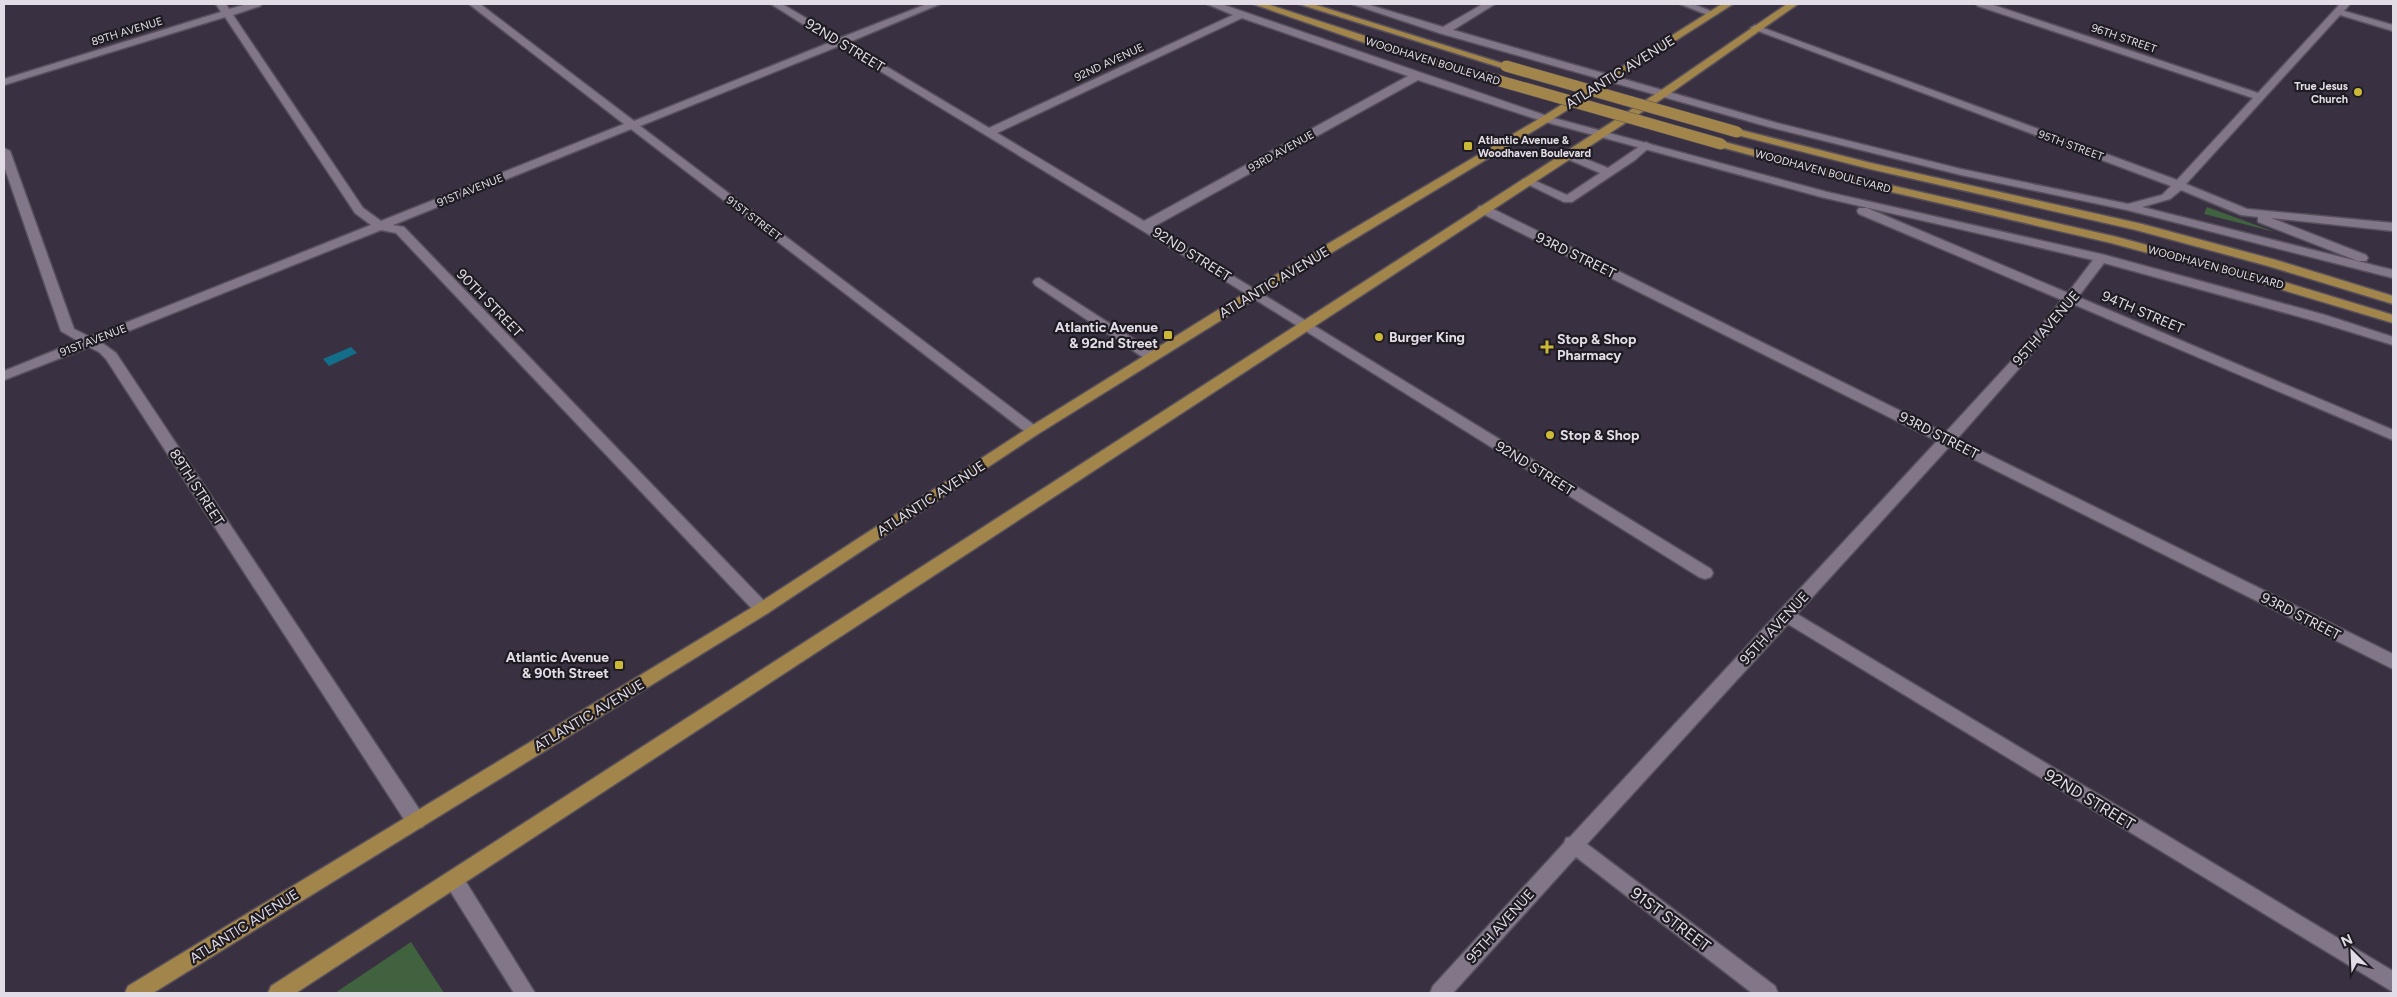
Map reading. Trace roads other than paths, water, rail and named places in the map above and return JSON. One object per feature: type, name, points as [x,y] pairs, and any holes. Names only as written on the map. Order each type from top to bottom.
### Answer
[{"type":"main road","name":"WOODHAVEN BOULEVARD","points":[[1258,4],[1486,77],[1721,144],[1857,181],[2123,242],[2277,284],[2393,319]]},
{"type":"main road","name":"WOODHAVEN BOULEVARD","points":[[1304,4],[1506,66],[1737,132],[1880,168],[2138,227],[2272,263],[2393,300]]},
{"type":"main road","name":"ATLANTIC AVENUE","points":[[135,993],[762,610],[1034,431],[1255,293],[1546,119],[1728,4]]},
{"type":"main road","points":[[278,993],[1664,93],[1755,28],[1793,4]]},
{"type":"street","name":"89TH AVENUE","points":[[4,82],[224,9],[257,4]]},
{"type":"street","name":"91ST STREET","points":[[474,4],[1034,431]]},
{"type":"street","name":"92ND STREET","points":[[776,4],[1255,293],[1705,574]]},
{"type":"street","name":"91ST AVENUE","points":[[4,376],[935,4]]},
{"type":"street","name":"WOODHAVEN BOULEVARD","points":[[1212,4],[1416,76],[1546,119],[1825,195],[2101,258],[2320,318],[2393,341]]},
{"type":"street","points":[[1357,4],[1443,31],[1773,125],[1961,172],[2127,207],[2393,272]]},
{"type":"street","points":[[1443,31],[1490,4]]},
{"type":"street","points":[[1685,4],[1712,14]]},
{"type":"street","name":"96TH STREET","points":[[1981,4],[2259,97]]},
{"type":"street","points":[[2127,207],[2145,204],[2166,197],[2179,185],[2342,8],[2393,28]]},
{"type":"street","name":"90TH STREET","points":[[224,9],[359,210],[380,226],[400,230],[762,610]]},
{"type":"street","name":"92ND AVENUE","points":[[989,132],[1240,15]]},
{"type":"street","name":"95TH STREET","points":[[1755,28],[2179,185],[2245,212],[2393,227]]},
{"type":"street","name":"93RD AVENUE","points":[[1145,226],[1416,76]]},
{"type":"street","points":[[1527,181],[1568,200],[1631,158],[1646,145]]},
{"type":"street","name":"89TH STREET","points":[[4,150],[68,331],[104,349],[111,356],[416,821]]},
{"type":"street","points":[[1566,155],[1609,173]]},
{"type":"street","name":"94TH STREET","points":[[1825,195],[2073,298],[2393,435]]},
{"type":"street","name":"93RD STREET","points":[[1483,210],[2393,662]]},
{"type":"street","points":[[2245,212],[2393,272]]},
{"type":"street","name":"95TH AVENUE","points":[[1440,993],[1573,844],[1947,439],[2073,298],[2101,258]]},
{"type":"street","points":[[1039,282],[1152,357]]},
{"type":"street","name":"92ND STREET","points":[[1786,615],[2393,982]]},
{"type":"street","name":"91ST STREET","points":[[1573,844],[1768,993]]},
{"type":"street","points":[[454,880],[525,993]]},
{"type":"water","points":[[351,347],[357,353],[329,366],[323,359]]},
{"type":"place","name":"True Jesus Church","points":[[2358,92]]},
{"type":"place","name":"Atlantic Avenue & Woodhaven Boulevard","points":[[1468,146]]},
{"type":"place","name":"Atlantic Avenue & 92nd Street","points":[[1168,335]]},
{"type":"place","name":"Burger King","points":[[1379,337]]},
{"type":"place","name":"Stop & Shop Pharmacy","points":[[1547,347]]},
{"type":"place","name":"Stop & Shop","points":[[1550,435]]},
{"type":"place","name":"Atlantic Avenue & 90th Street","points":[[619,665]]}]
